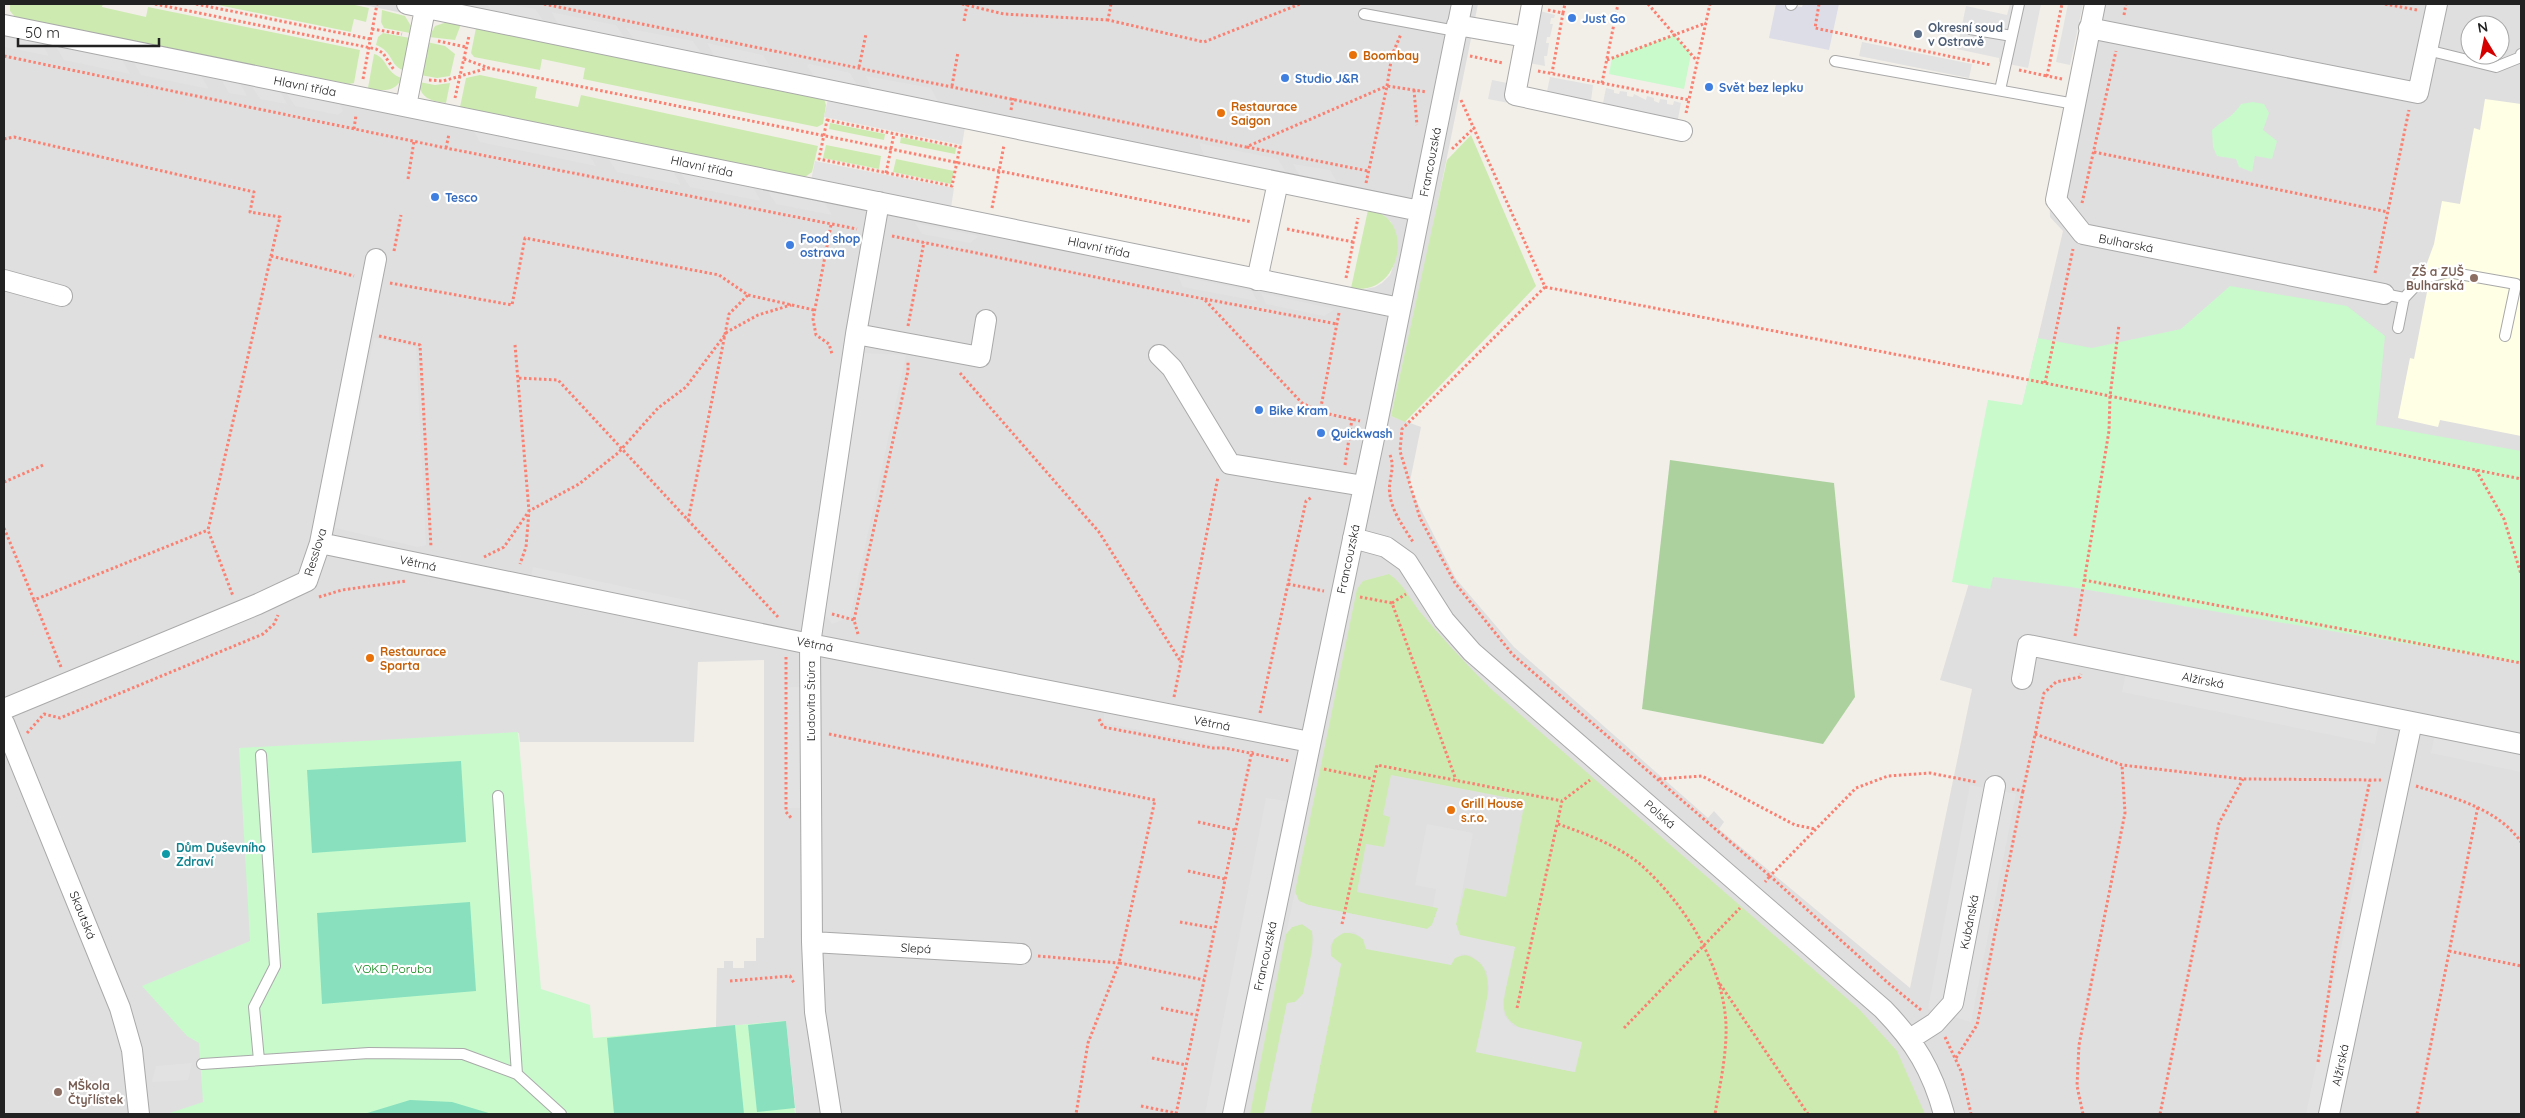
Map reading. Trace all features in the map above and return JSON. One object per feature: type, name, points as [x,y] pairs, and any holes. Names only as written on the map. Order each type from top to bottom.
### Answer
[{"type":"street","name":"Francouzská","points":[[1233,1114],[1364,486],[1370,422],[1400,308],[1462,4]]},
{"type":"street","points":[[1532,4],[1515,95],[1682,130]]},
{"type":"street","points":[[2077,229],[2056,200],[2094,4]]},
{"type":"street","points":[[406,106],[419,5],[472,18],[1420,211]]},
{"type":"street","points":[[2089,28],[2418,93],[2427,50],[2428,7]]},
{"type":"street","name":"Hlavní třída","points":[[4,25],[1400,308]]},
{"type":"street","points":[[1457,28],[1526,37]]},
{"type":"street","points":[[1258,280],[1278,182]]},
{"type":"street","name":"Ľudovíta Štúra","points":[[831,1114],[823,1071],[814,985],[812,942],[810,644],[856,334],[879,202]]},
{"type":"street","name":"Bulharská","points":[[2077,229],[2083,234],[2378,292]]},
{"type":"street","name":"Resslova","points":[[4,709],[258,604],[307,581],[320,544],[376,260]]},
{"type":"street","points":[[4,280],[62,296]]},
{"type":"street","points":[[856,334],[980,357],[986,320]]},
{"type":"street","points":[[1159,355],[1172,368],[1230,464],[1364,486]]},
{"type":"street","name":"Polská","points":[[1353,538],[1386,547],[1402,558],[1457,637],[1489,668],[1868,995],[1910,1039],[1931,1074],[1944,1114]]},
{"type":"street","name":"Větrná","points":[[320,544],[810,644],[1310,742]]},
{"type":"street","name":"Alžírská","points":[[2022,679],[2028,645],[2521,744]]},
{"type":"street","name":"Alžírská","points":[[2329,1114],[2412,722]]},
{"type":"street","name":"Skautská","points":[[4,723],[120,1008],[132,1050],[139,1114]]},
{"type":"street","name":"Kubánská","points":[[1910,1039],[1935,1023],[1953,1003],[1995,786]]},
{"type":"street","name":"Slepá","points":[[812,942],[1021,954]]},
{"type":"lane","points":[[2000,90],[2018,4]]},
{"type":"lane","points":[[1364,14],[1406,22],[1457,28]]},
{"type":"lane","points":[[1970,28],[2012,36]]},
{"type":"lane","points":[[2427,50],[2496,67],[2521,57],[2521,54]]},
{"type":"lane","points":[[1835,61],[2075,104]]},
{"type":"lane","points":[[2398,328],[2404,298],[2422,279],[2448,272],[2516,284],[2505,336]]},
{"type":"lane","points":[[2378,292],[2404,298]]},
{"type":"lane","points":[[259,1060],[254,1007],[275,966],[261,755]]},
{"type":"lane","points":[[498,796],[516,1074]]},
{"type":"lane","points":[[202,1064],[369,1053],[463,1054],[516,1074],[561,1114]]},
{"type":"path","points":[[155,4],[369,47],[384,53],[392,68],[398,73],[435,81],[460,77],[489,68]]},
{"type":"path","points":[[196,4],[370,39]]},
{"type":"path","points":[[354,129],[376,4]]},
{"type":"path","points":[[544,4],[1368,171]]},
{"type":"path","points":[[962,4],[1004,14],[1108,20],[1204,42],[1300,4]]},
{"type":"path","points":[[1108,20],[1111,4]]},
{"type":"path","points":[[1563,13],[1565,4]]},
{"type":"path","points":[[1602,82],[1618,4]]},
{"type":"path","points":[[1648,4],[1698,61]]},
{"type":"path","points":[[1682,130],[1710,4]]},
{"type":"path","points":[[1819,4],[1815,28],[2047,76]]},
{"type":"path","points":[[2045,383],[2126,4]]},
{"type":"path","points":[[2385,4],[2428,7]]},
{"type":"path","points":[[964,21],[967,5]]},
{"type":"path","points":[[446,148],[472,18]]},
{"type":"path","points":[[1345,284],[1392,55],[1406,22]]},
{"type":"path","points":[[1607,61],[1706,23]]},
{"type":"path","points":[[859,67],[866,34]]},
{"type":"path","points":[[952,86],[958,52]]},
{"type":"path","points":[[4,56],[446,148],[1337,324]]},
{"type":"path","points":[[1468,64],[1470,56],[1689,100]]},
{"type":"path","points":[[464,59],[489,68],[1353,242]]},
{"type":"path","points":[[1246,147],[1387,86],[1460,97],[1545,287]]},
{"type":"path","points":[[2378,292],[2388,212],[2412,92]]},
{"type":"path","points":[[989,224],[1012,98]]},
{"type":"path","points":[[827,120],[894,134],[960,147],[952,186],[819,160],[827,120]]},
{"type":"path","points":[[886,173],[894,134]]},
{"type":"path","points":[[4,140],[14,137],[254,192],[250,212],[280,217],[208,530],[234,599],[242,595]]},
{"type":"path","points":[[408,179],[414,141]]},
{"type":"path","points":[[2094,152],[2388,212]]},
{"type":"path","points":[[831,225],[813,319],[816,335],[829,344],[835,362]]},
{"type":"path","points":[[512,305],[525,238],[719,275],[748,295],[814,310]]},
{"type":"path","points":[[867,638],[859,636],[854,620],[908,371],[908,325],[924,242]]},
{"type":"path","points":[[1545,287],[2045,383],[2521,479]]},
{"type":"path","points":[[1545,287],[1402,429],[1400,451],[1420,518],[1455,583],[1514,654],[1770,876],[1935,1023],[1945,1036],[1962,1073],[1970,1114]]},
{"type":"path","points":[[688,521],[729,314],[748,295]]},
{"type":"path","points":[[1204,299],[1302,403],[1320,412],[1370,422],[1393,462],[1390,495],[1401,523],[1415,545]]},
{"type":"path","points":[[491,559],[481,558],[504,546],[529,511],[579,484],[622,449],[658,408],[686,388],[726,332],[758,315],[791,305]]},
{"type":"path","points":[[1320,412],[1340,308]]},
{"type":"path","points":[[1956,1058],[1977,1025],[2044,693],[2056,682],[2080,677],[2078,655],[2084,580],[2109,431],[2110,396],[2119,325]]},
{"type":"path","points":[[362,332],[420,345],[431,550],[421,548]]},
{"type":"path","points":[[515,345],[529,511],[526,547],[520,564]]},
{"type":"path","points":[[939,349],[1099,532],[1181,662]]},
{"type":"path","points":[[519,378],[558,380],[780,619]]},
{"type":"path","points":[[1141,1106],[1176,1114],[1251,753],[1306,501],[1343,476],[1352,419]]},
{"type":"path","points":[[1173,702],[1220,469],[1230,464]]},
{"type":"path","points":[[4,482],[43,465]]},
{"type":"path","points":[[2476,470],[2504,519],[2521,574]]},
{"type":"path","points":[[4,528],[62,670]]},
{"type":"path","points":[[34,600],[208,530]]},
{"type":"path","points":[[510,562],[530,566]]},
{"type":"path","points":[[315,599],[342,590],[414,580]]},
{"type":"path","points":[[2084,580],[2521,663]]},
{"type":"path","points":[[1288,584],[1392,603],[1456,780]]},
{"type":"path","points":[[21,740],[44,714],[60,718],[263,634],[274,624],[280,611]]},
{"type":"path","points":[[54,673],[71,666]]},
{"type":"path","points":[[1095,711],[1103,727],[1293,762]]},
{"type":"path","points":[[822,732],[1155,800],[1119,963],[1088,1043],[1076,1114]]},
{"type":"path","points":[[2035,734],[2122,765],[2243,779],[2399,780],[2478,806],[2514,832],[2521,842]]},
{"type":"path","points":[[1342,924],[1377,765],[1562,801]]},
{"type":"path","points":[[2083,1114],[2077,1086],[2079,1045],[2125,812],[2122,765]]},
{"type":"path","points":[[1517,1008],[1562,801],[1606,767]]},
{"type":"path","points":[[1320,768],[1373,779]]},
{"type":"path","points":[[1624,1028],[1856,788],[1888,776],[1930,773],[2023,791]]},
{"type":"path","points":[[1658,779],[1702,776],[1795,825],[1815,829]]},
{"type":"path","points":[[2160,1114],[2219,823],[2243,779]]},
{"type":"path","points":[[2318,1068],[2336,946],[2370,780]]},
{"type":"path","points":[[2417,1114],[2478,806]]},
{"type":"path","points":[[1198,822],[1235,830]]},
{"type":"path","points":[[1558,824],[1596,838],[1639,863],[1670,896],[1704,944],[1719,981],[1808,1114]]},
{"type":"path","points":[[1188,872],[1225,880]]},
{"type":"path","points":[[1180,922],[1214,928]]},
{"type":"path","points":[[2449,951],[2521,966]]},
{"type":"path","points":[[1021,954],[1119,963],[1204,980]]},
{"type":"path","points":[[730,981],[790,976],[796,988],[814,985]]},
{"type":"path","points":[[1715,1114],[1724,1057],[1726,1023],[1719,981]]},
{"type":"path","points":[[1161,1008],[1196,1015]]},
{"type":"path","points":[[1152,1058],[1186,1065]]},
{"type":"shaded area","points":[[359,4],[1478,4],[1429,246],[1391,416],[1421,427],[1409,486],[1456,579],[1514,647],[1708,818],[1714,811],[1724,822],[1719,829],[1910,988],[1972,689],[1940,680],[2022,406],[2063,231],[2050,217],[2049,187],[2086,4],[2521,4],[2521,1114],[796,1114],[786,1021],[716,1027],[717,968],[724,968],[724,961],[733,961],[733,968],[744,968],[744,961],[756,961],[756,938],[764,938],[764,660],[698,662],[694,742],[520,742],[519,733],[240,749],[251,941],[201,1043],[205,1103],[170,1114],[4,1114],[4,16],[1361,290],[1375,287],[1390,275],[1394,264],[1396,235],[1391,222],[1381,213]]},
{"type":"shaded area","points":[[487,4],[509,4],[535,9],[545,23],[492,13]]},
{"type":"shaded area","points":[[1776,4],[1802,7],[1803,4],[1839,4],[1829,50],[1769,38]]},
{"type":"shaded area","points":[[2010,4],[2041,4],[2028,68],[1999,62],[1999,58],[1957,49],[1966,6],[2007,15]]},
{"type":"shaded area","points":[[2068,4],[2083,4],[2070,65],[2056,62]]},
{"type":"shaded area","points":[[1540,11],[1555,15],[1554,18],[1551,18],[1550,24],[1553,24],[1550,37],[1547,37],[1546,43],[1549,43],[1547,56],[1544,56],[1545,66],[1529,63]]},
{"type":"shaded area","points":[[551,12],[616,25],[626,40],[560,27]]},
{"type":"shaded area","points":[[626,28],[693,41],[702,55],[636,42]]},
{"type":"shaded area","points":[[4,34],[41,41],[49,56],[4,47]]},
{"type":"shaded area","points":[[1862,42],[1972,64],[1969,78],[1859,56]]},
{"type":"shaded area","points":[[54,43],[122,59],[130,74],[64,60]]},
{"type":"shaded area","points":[[707,43],[763,55],[772,69],[715,58]]},
{"type":"shaded area","points":[[133,61],[201,76],[209,89],[141,75]]},
{"type":"shaded area","points":[[810,64],[850,73],[858,87],[815,78],[807,65]]},
{"type":"shaded area","points":[[866,76],[931,88],[939,103],[872,90]]},
{"type":"shaded area","points":[[1550,77],[1593,85],[1591,101],[1603,103],[1606,88],[1614,90],[1614,93],[1619,94],[1620,91],[1627,92],[1627,96],[1633,97],[1634,94],[1646,100],[1647,96],[1654,98],[1654,101],[1659,103],[1660,99],[1667,100],[1667,104],[1673,105],[1674,101],[1681,103],[1676,129],[1545,101]]},
{"type":"shaded area","points":[[221,79],[239,82],[247,96],[229,93]]},
{"type":"shaded area","points":[[1492,80],[1517,85],[1514,104],[1488,99]]},
{"type":"shaded area","points":[[251,85],[280,91],[287,104],[260,99]]},
{"type":"shaded area","points":[[285,91],[339,103],[343,111],[338,115],[295,106]]},
{"type":"shaded area","points":[[828,99],[965,127],[962,145],[824,117]]},
{"type":"shaded area","name":"ZŠ a ZUŠ Bulharská","points":[[2485,99],[2521,104],[2521,436],[2440,420],[2438,427],[2398,418],[2410,358],[2414,359],[2427,292],[2427,263],[2434,244],[2442,201],[2460,204],[2474,128],[2480,130]]},
{"type":"shaded area","points":[[472,128],[587,152],[596,166],[480,142]]},
{"type":"shaded area","points":[[1199,143],[1278,159],[1287,174],[1205,158]]},
{"type":"shaded area","points":[[608,158],[673,171],[681,185],[617,172]]},
{"type":"shaded area","points":[[815,161],[954,188],[951,208],[811,181]]},
{"type":"shaded area","points":[[1293,164],[1330,170],[1338,184],[1301,178]]},
{"type":"shaded area","points":[[680,172],[752,186],[761,201],[690,187]]},
{"type":"shaded area","points":[[767,190],[824,202],[832,215],[776,204]]},
{"type":"shaded area","points":[[915,223],[979,236],[970,243],[922,234]]},
{"type":"shaded area","points":[[1178,276],[1252,291],[1257,301],[1183,287]]},
{"type":"shaded area","points":[[1261,293],[1335,309],[1324,316],[1266,304]]},
{"type":"shaded area","points":[[374,338],[416,347],[426,545],[418,547],[335,528]]},
{"type":"shaded area","points":[[862,353],[906,355],[850,617],[832,624],[826,616],[822,595]]},
{"type":"shaded area","points":[[533,567],[690,601],[687,615],[530,581]]},
{"type":"shaded area","points":[[2127,668],[2380,719],[2375,744],[2122,692]]},
{"type":"shaded area","points":[[784,687],[800,687],[801,808],[785,808]]},
{"type":"shaded area","points":[[1104,712],[1223,736],[1220,746],[1104,723]]},
{"type":"shaded area","points":[[2436,730],[2521,748],[2521,772],[2431,753]]},
{"type":"shaded area","points":[[1970,785],[2016,794],[1971,1022],[1928,1009]]},
{"type":"shaded area","points":[[1266,798],[1286,801],[1223,1114],[1205,1114]]},
{"type":"shaded area","points":[[1427,824],[1473,833],[1456,924],[1460,935],[1515,947],[1503,1001],[1504,1015],[1513,1026],[1582,1042],[1575,1072],[1476,1052],[1489,989],[1487,972],[1481,963],[1470,955],[1463,954],[1455,958],[1451,965],[1366,949],[1363,939],[1354,932],[1343,933],[1334,939],[1330,946],[1331,956],[1341,964],[1310,1114],[1264,1114],[1287,1003],[1295,1002],[1303,994],[1314,941],[1312,931],[1302,924],[1292,927],[1286,934],[1295,892],[1299,901],[1308,905],[1427,929],[1432,925],[1438,908],[1433,907],[1436,889],[1415,885]]},
{"type":"shaded area","points":[[2366,828],[2383,832],[2323,1114],[2306,1114]]},
{"type":"shaded area","points":[[192,1063],[188,1080],[152,1082],[156,1066]]},
{"type":"green space","points":[[10,4],[103,4],[102,7],[146,17],[148,7],[360,50],[354,83],[349,84],[15,17],[10,11]]},
{"type":"green space","points":[[213,4],[350,4],[369,8],[366,22],[354,19],[351,32]]},
{"type":"green space","points":[[382,10],[405,16],[411,26],[410,33],[384,28],[381,22]]},
{"type":"green space","points":[[447,22],[461,24],[455,40],[429,37],[435,26]]},
{"type":"green space","points":[[476,28],[824,99],[826,105],[823,124],[817,127],[583,79],[585,68],[542,59],[540,70],[474,57],[471,53]]},
{"type":"green space","points":[[383,33],[410,38],[403,70],[396,65],[386,51],[376,45],[378,37]]},
{"type":"green space","points":[[1674,35],[1691,54],[1684,89],[1609,74],[1612,58]]},
{"type":"green space","points":[[427,42],[445,46],[455,54],[450,76],[437,78],[420,75]]},
{"type":"green space","points":[[374,54],[382,59],[392,73],[402,78],[392,89],[378,90],[368,88]]},
{"type":"green space","points":[[480,75],[537,87],[535,98],[578,107],[581,95],[818,146],[812,172],[805,177],[460,107],[466,78]]},
{"type":"green space","points":[[419,82],[435,85],[450,83],[446,103],[424,96]]},
{"type":"green space","points":[[2253,102],[2264,104],[2269,113],[2263,130],[2277,141],[2272,159],[2255,156],[2252,172],[2239,167],[2236,159],[2217,156],[2213,147],[2212,130],[2231,115],[2241,104]]},
{"type":"green space","points":[[830,123],[885,134],[884,140],[829,129]]},
{"type":"green space","points":[[1471,135],[1536,286],[1405,422],[1391,416],[1447,160]]},
{"type":"green space","points":[[901,137],[956,148],[955,154],[900,143]]},
{"type":"green space","points":[[826,145],[881,156],[879,169],[823,158]]},
{"type":"green space","points":[[896,159],[954,171],[951,184],[893,172]]},
{"type":"green space","points":[[1368,210],[1381,214],[1392,224],[1397,235],[1398,248],[1395,262],[1389,274],[1379,283],[1367,288],[1351,288]]},
{"type":"green space","points":[[2230,286],[2347,306],[2385,336],[2376,425],[2521,451],[2521,663],[2071,587],[1993,577],[1990,589],[1952,582],[1988,400],[2022,405],[2038,338],[2092,348],[2181,329]]},
{"type":"green space","points":[[1670,460],[1834,483],[1855,697],[1823,744],[1642,709]]},
{"type":"green space","points":[[1389,574],[1402,587],[1437,632],[1491,689],[1859,1009],[1897,1051],[1925,1114],[1310,1114],[1341,964],[1331,956],[1331,948],[1333,942],[1340,934],[1351,933],[1363,939],[1455,958],[1463,955],[1476,960],[1483,968],[1487,978],[1488,990],[1476,1052],[1574,1072],[1582,1043],[1531,1032],[1520,1028],[1510,1021],[1505,1012],[1504,1000],[1515,947],[1460,936],[1456,924],[1465,888],[1506,897],[1525,801],[1391,775],[1383,815],[1390,817],[1384,847],[1366,844],[1357,892],[1438,908],[1432,925],[1427,929],[1308,905],[1299,901],[1295,892],[1357,589],[1363,581]]},
{"type":"green space","name":"VOKD Poruba","points":[[518,732],[541,989],[590,1005],[593,1038],[785,1021],[795,1114],[167,1114],[203,1102],[199,1043],[187,1036],[142,986],[250,941],[239,748]]},
{"type":"green space","points":[[461,761],[466,842],[312,853],[307,770]]},
{"type":"green space","points":[[470,902],[476,991],[322,1004],[317,913]]},
{"type":"green space","points":[[1302,924],[1312,931],[1310,962],[1305,989],[1298,1000],[1287,1004],[1264,1114],[1250,1114],[1286,934],[1292,927]]},
{"type":"green space","points":[[786,1021],[795,1108],[757,1112],[748,1025]]},
{"type":"green space","points":[[735,1025],[744,1114],[614,1114],[607,1038]]},
{"type":"green space","points":[[410,1100],[452,1102],[492,1114],[364,1114]]},
{"type":"place","name":"Just Go","points":[[1572,18]]},
{"type":"place","name":"Okresní soud v Ostravě","points":[[1918,34]]},
{"type":"place","name":"Boombay","points":[[1353,55]]},
{"type":"place","name":"Studio J&R","points":[[1285,78]]},
{"type":"place","name":"Svět bez lepku","points":[[1709,87]]},
{"type":"place","name":"Restaurace Saigon","points":[[1221,113]]},
{"type":"place","name":"Tesco","points":[[435,197]]},
{"type":"place","name":"Food shop ostrava","points":[[790,245]]},
{"type":"place","name":"ZŠ a ZUŠ Bulharská","points":[[2474,278]]},
{"type":"place","name":"Bike Kram","points":[[1259,410]]},
{"type":"place","name":"Quickwash","points":[[1321,433]]},
{"type":"place","name":"Restaurace Sparta","points":[[370,658]]},
{"type":"place","name":"Grill House s.r.o.","points":[[1451,810]]},
{"type":"place","name":"Dům Duševního Zdraví","points":[[166,854]]},
{"type":"place","name":"MŠkola Čtyřlístek","points":[[58,1092]]}]
